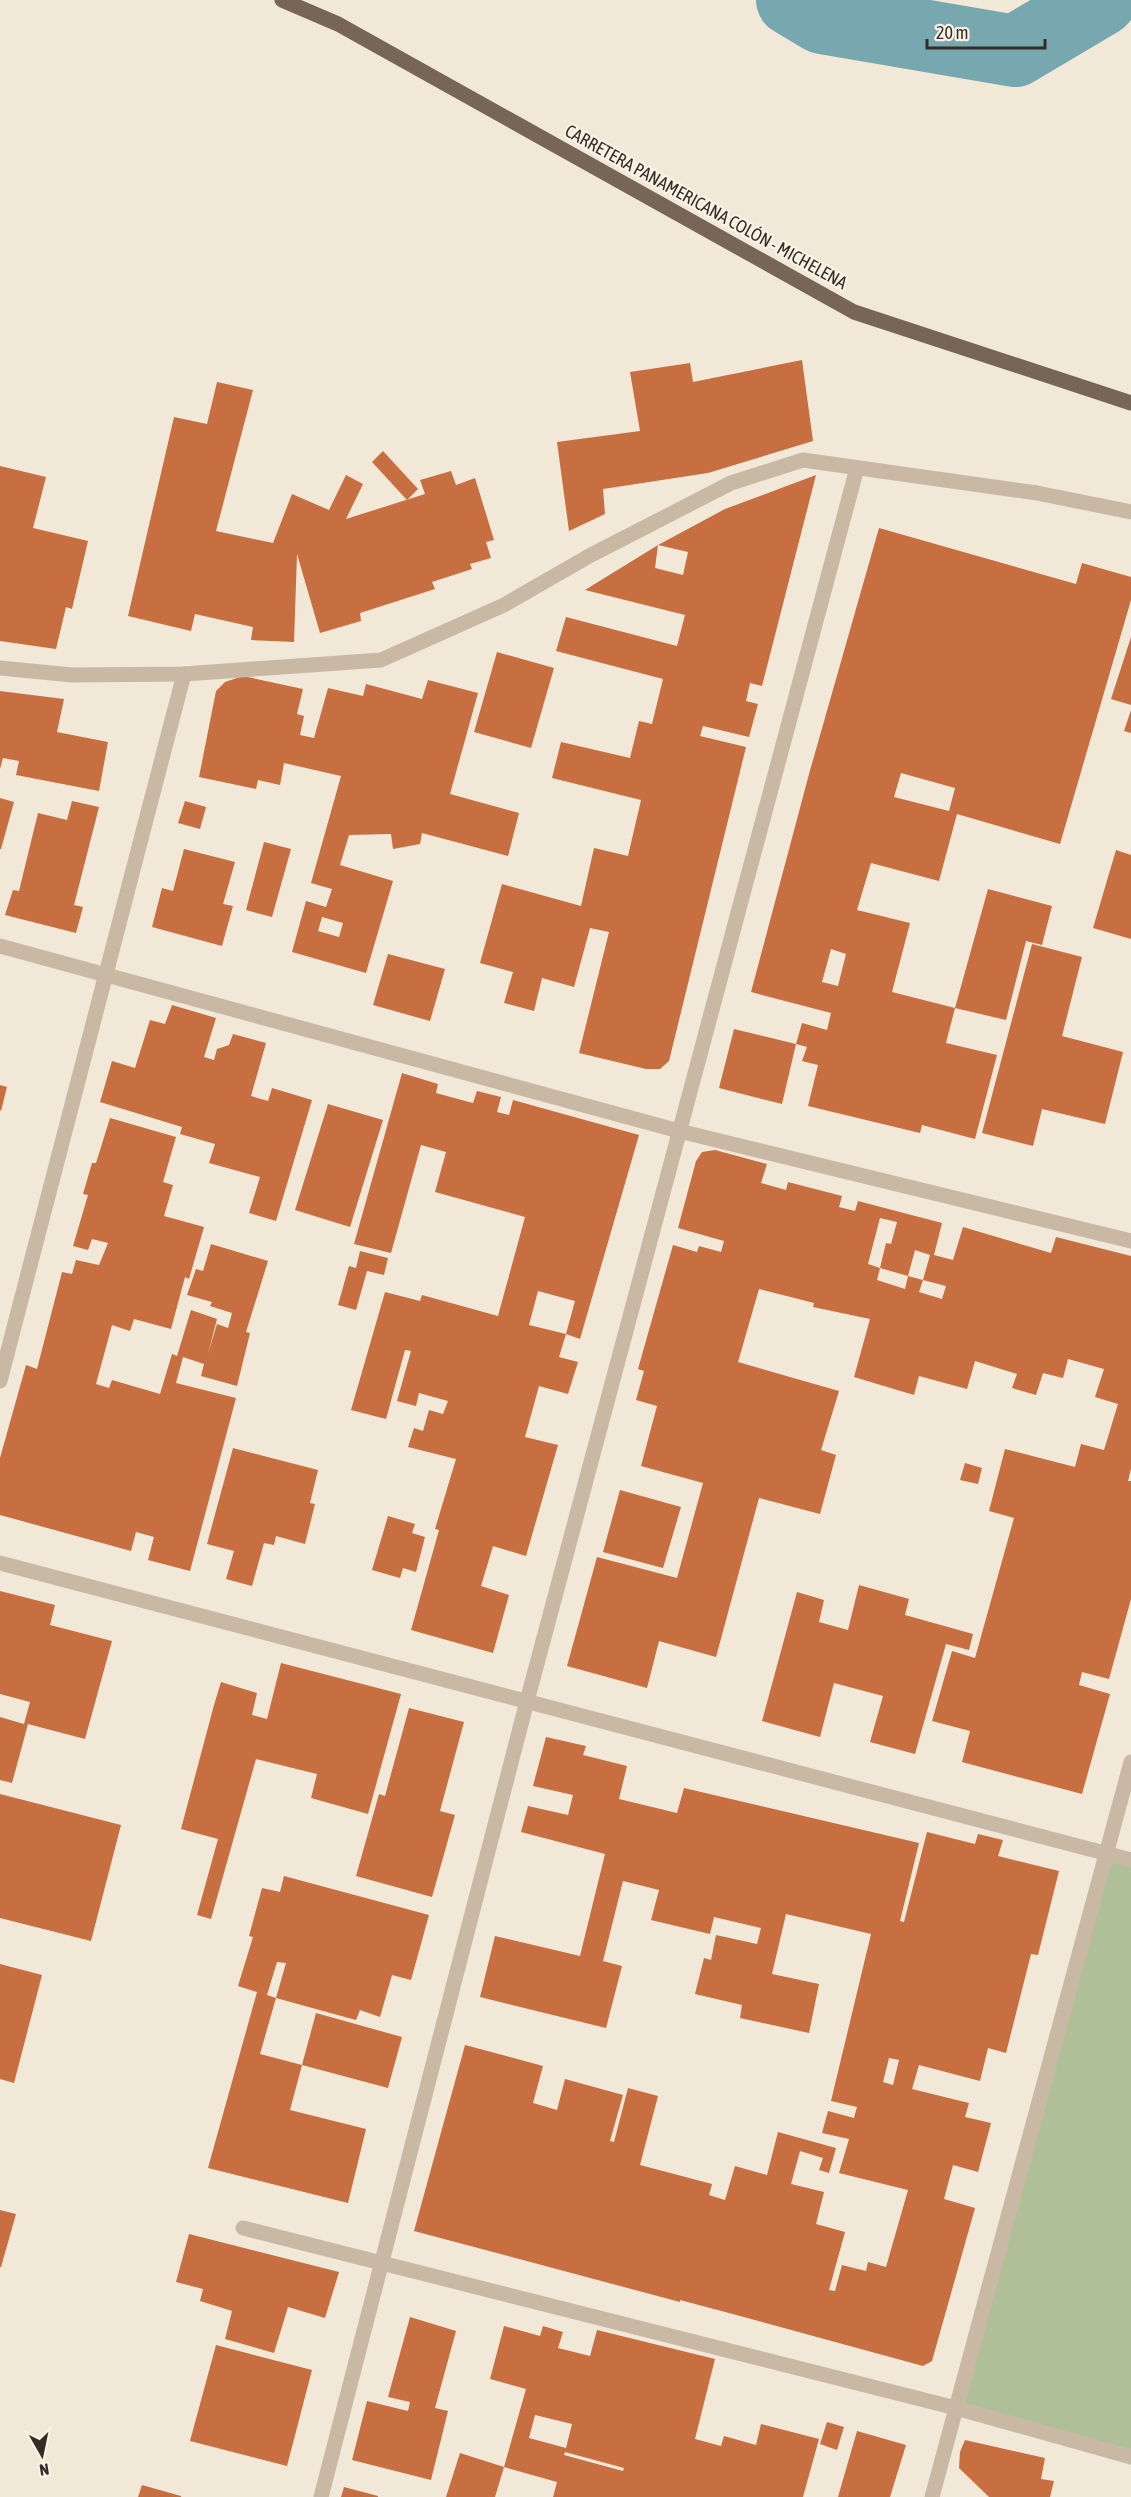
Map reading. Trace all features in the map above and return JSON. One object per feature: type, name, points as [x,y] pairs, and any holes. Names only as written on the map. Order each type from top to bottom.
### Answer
[{"type":"main road","name":"CARRETERA PANAMERICANA COLÓN - MICHELENA","points":[[282,0],[338,24],[854,312],[1131,403]]},
{"type":"street","points":[[0,668],[72,675],[184,674],[381,660],[504,605],[591,555],[731,483],[803,460],[1037,493],[1131,512]]},
{"type":"street","points":[[321,2497],[527,1701],[857,468]]},
{"type":"street","points":[[0,1381],[184,674]]},
{"type":"street","points":[[0,946],[679,1131],[1131,1241]]},
{"type":"street","points":[[0,1563],[1131,1860]]},
{"type":"street","points":[[932,2497],[1131,1762]]},
{"type":"street","points":[[243,2228],[956,2408],[1131,2457]]},
{"type":"green space","points":[[1107,1855],[1131,1860],[1131,2457],[956,2408]]},
{"type":"building","points":[[802,360],[813,441],[708,473],[603,489],[605,514],[569,531],[557,442],[640,431],[630,372],[690,363],[693,382]]},
{"type":"building","points":[[217,382],[253,390],[216,531],[273,543],[292,494],[329,510],[346,475],[363,484],[346,519],[425,494],[420,480],[451,471],[456,485],[475,478],[494,540],[486,542],[491,558],[470,564],[472,569],[432,582],[435,589],[360,613],[361,621],[320,633],[297,554],[294,642],[251,640],[253,627],[195,614],[191,631],[128,616],[174,417],[207,424]]},
{"type":"building","points":[[383,451],[418,489],[407,500],[372,462]]},
{"type":"building","points":[[0,466],[46,477],[33,528],[88,541],[72,609],[66,607],[56,649],[0,641]]},
{"type":"building","points":[[816,475],[762,686],[750,683],[746,701],[758,704],[749,737],[703,726],[700,736],[746,747],[669,1061],[660,1069],[646,1069],[579,1053],[609,932],[590,928],[574,987],[542,978],[534,1011],[504,1003],[513,972],[480,963],[502,884],[581,906],[594,848],[628,856],[641,800],[552,778],[561,742],[630,758],[639,721],[652,724],[663,679],[556,651],[566,617],[677,646],[685,615],[585,590],[658,545],[725,509]],"holes":[[[658,545],[688,552],[683,575],[655,568]]]},
{"type":"building","points":[[879,528],[1076,584],[1082,563],[1131,577],[1131,600],[1060,844],[957,814],[939,881],[871,863],[857,910],[910,923],[892,992],[955,1008],[946,1043],[997,1055],[975,1139],[922,1125],[920,1133],[808,1106],[818,1065],[802,1061],[807,1047],[796,1044],[802,1023],[827,1030],[831,1013],[751,992],[809,774]],"holes":[[[901,773],[955,788],[949,811],[894,797]],[[831,949],[846,954],[838,986],[822,982]]]},
{"type":"building","points":[[1131,637],[1131,705],[1111,699]]},
{"type":"building","points":[[497,652],[554,668],[531,748],[474,732]]},
{"type":"building","points":[[243,676],[303,689],[297,714],[304,716],[300,735],[314,738],[328,688],[363,696],[366,684],[422,699],[428,680],[478,693],[450,794],[519,813],[508,856],[422,833],[420,844],[393,849],[391,834],[349,835],[340,865],[393,881],[366,973],[292,952],[306,901],[326,907],[332,889],[311,883],[341,776],[284,763],[280,785],[258,780],[256,789],[199,777],[216,691],[225,682]],"holes":[[[322,917],[343,923],[339,937],[318,931]]]},
{"type":"building","points":[[0,691],[64,699],[57,732],[108,742],[99,791],[16,775],[19,761],[3,758],[0,769]]},
{"type":"building","points":[[1131,710],[1131,733],[1124,731]]},
{"type":"building","points":[[0,798],[14,802],[1,849],[0,849]]},
{"type":"building","points":[[72,801],[99,807],[74,905],[83,907],[76,933],[5,915],[13,890],[19,891],[38,813],[67,820]]},
{"type":"building","points":[[185,801],[206,807],[200,829],[178,823]]},
{"type":"building","points":[[264,842],[291,849],[272,917],[246,910]]},
{"type":"building","points":[[184,849],[235,862],[223,904],[233,906],[222,946],[152,927],[162,888],[173,891]]},
{"type":"building","points":[[1116,850],[1131,855],[1131,939],[1093,928]]},
{"type":"building","points":[[988,889],[1052,906],[1042,945],[1026,941],[1006,1020],[955,1008]]},
{"type":"building","points":[[1032,944],[1082,957],[1062,1036],[1123,1052],[1105,1124],[1042,1109],[1033,1146],[982,1133]]},
{"type":"building","points":[[388,954],[445,969],[430,1021],[373,1005]]},
{"type":"building","points":[[172,1005],[216,1018],[204,1057],[214,1060],[217,1049],[229,1045],[233,1034],[266,1043],[251,1096],[268,1101],[272,1088],[312,1100],[276,1221],[249,1213],[260,1177],[209,1163],[215,1144],[180,1134],[182,1127],[100,1102],[112,1061],[135,1068],[150,1020],[165,1024]]},
{"type":"building","points":[[734,1029],[796,1044],[782,1104],[719,1088]]},
{"type":"building","points":[[402,1073],[438,1084],[436,1093],[473,1103],[477,1091],[501,1097],[497,1112],[509,1115],[513,1100],[639,1135],[580,1339],[566,1334],[559,1357],[578,1362],[568,1394],[539,1386],[525,1437],[558,1445],[526,1556],[493,1546],[481,1586],[509,1595],[493,1653],[411,1630],[439,1530],[435,1529],[456,1459],[408,1447],[414,1428],[423,1431],[429,1410],[443,1414],[448,1401],[419,1393],[416,1406],[397,1401],[411,1351],[405,1350],[386,1419],[351,1410],[385,1292],[420,1301],[422,1295],[498,1316],[525,1217],[435,1192],[446,1152],[421,1145],[391,1253],[354,1244]],"holes":[[[538,1291],[575,1301],[566,1334],[529,1325]]]},
{"type":"building","points":[[0,1085],[7,1087],[1,1111],[0,1110]]},
{"type":"building","points":[[328,1104],[383,1120],[350,1227],[295,1210]]},
{"type":"building","points":[[110,1118],[176,1137],[163,1182],[173,1185],[164,1216],[204,1227],[189,1279],[185,1277],[171,1329],[134,1319],[130,1331],[112,1325],[96,1384],[109,1388],[112,1380],[160,1394],[172,1354],[177,1356],[191,1310],[217,1319],[208,1354],[217,1324],[228,1328],[232,1313],[210,1306],[212,1302],[187,1295],[196,1269],[203,1271],[211,1244],[268,1261],[246,1332],[250,1333],[237,1386],[201,1376],[204,1364],[183,1357],[176,1383],[236,1398],[190,1571],[148,1560],[154,1537],[136,1532],[131,1551],[0,1515],[0,1458],[26,1365],[37,1369],[62,1272],[72,1274],[76,1260],[99,1265],[108,1243],[92,1239],[88,1250],[73,1246],[88,1195],[83,1194],[92,1163],[96,1163]]},
{"type":"building","points":[[715,1150],[767,1164],[761,1183],[786,1190],[788,1182],[842,1196],[839,1207],[855,1211],[858,1201],[942,1223],[934,1255],[953,1260],[963,1227],[1051,1253],[1056,1237],[1131,1256],[1131,1469],[1128,1481],[1131,1481],[1131,1599],[1109,1679],[1082,1672],[1079,1685],[1110,1694],[1082,1794],[962,1762],[970,1731],[932,1721],[952,1651],[975,1658],[1014,1518],[989,1511],[1005,1449],[1075,1467],[1081,1444],[1104,1450],[1118,1404],[1095,1397],[1104,1369],[1068,1359],[1063,1378],[1043,1373],[1036,1395],[1012,1388],[1017,1374],[975,1361],[967,1389],[919,1376],[914,1395],[854,1377],[870,1319],[813,1307],[814,1303],[759,1289],[738,1362],[839,1391],[821,1450],[836,1455],[820,1514],[759,1498],[716,1657],[659,1641],[647,1688],[567,1666],[597,1557],[677,1578],[703,1483],[641,1466],[657,1406],[636,1400],[644,1371],[638,1369],[673,1245],[697,1252],[699,1246],[721,1252],[724,1241],[678,1228],[696,1161],[702,1152]],"holes":[[[880,1218],[897,1222],[891,1244],[886,1243],[880,1268],[868,1264]],[[915,1250],[930,1255],[923,1280],[908,1276]],[[880,1268],[908,1276],[905,1289],[877,1280]],[[923,1280],[946,1286],[942,1299],[919,1292]]]},
{"type":"building","points":[[360,1251],[388,1258],[384,1275],[367,1271],[356,1310],[338,1305],[349,1266],[356,1268]]},
{"type":"building","points":[[233,1448],[318,1470],[310,1503],[315,1504],[305,1544],[276,1536],[274,1545],[264,1543],[252,1586],[226,1579],[234,1551],[207,1544]]},
{"type":"building","points":[[965,1463],[982,1468],[978,1484],[960,1480]]},
{"type":"building","points":[[620,1490],[681,1507],[663,1568],[603,1552]]},
{"type":"building","points":[[388,1516],[415,1524],[412,1533],[425,1537],[416,1572],[403,1568],[400,1578],[372,1570]]},
{"type":"building","points":[[859,1585],[909,1599],[905,1615],[973,1634],[969,1650],[946,1644],[915,1754],[870,1742],[883,1696],[834,1683],[820,1737],[762,1721],[797,1592],[824,1600],[819,1622],[848,1630]]},
{"type":"building","points":[[0,1591],[55,1605],[50,1625],[112,1641],[85,1739],[28,1724],[12,1783],[0,1780],[0,1717],[24,1724],[30,1702],[0,1694]]},
{"type":"building","points":[[281,1663],[401,1694],[368,1814],[311,1798],[317,1774],[256,1759],[211,1919],[197,1915],[218,1839],[181,1829],[221,1682],[257,1693],[252,1715],[267,1719]]},
{"type":"building","points":[[409,1708],[464,1722],[440,1811],[455,1815],[432,1897],[356,1876],[379,1794],[385,1796]]},
{"type":"building","points":[[546,1737],[586,1746],[583,1755],[627,1766],[619,1799],[677,1813],[684,1788],[919,1843],[900,1921],[904,1922],[927,1832],[975,1844],[978,1834],[1003,1840],[998,1856],[1059,1871],[1038,1955],[1031,1954],[1006,2053],[988,2048],[980,2081],[919,2065],[912,2089],[969,2103],[965,2117],[991,2123],[978,2172],[953,2165],[944,2199],[975,2208],[932,2361],[923,2366],[414,2231],[465,2045],[543,2066],[533,2103],[557,2110],[565,2079],[623,2095],[610,2141],[614,2142],[628,2088],[658,2096],[640,2165],[712,2184],[709,2195],[725,2200],[735,2166],[767,2175],[778,2132],[836,2148],[829,2173],[819,2170],[823,2158],[800,2151],[791,2184],[824,2192],[816,2224],[845,2232],[829,2290],[835,2291],[842,2265],[866,2271],[868,2262],[886,2267],[908,2190],[839,2173],[849,2139],[822,2133],[828,2111],[854,2118],[857,2107],[831,2101],[871,1934],[786,1914],[772,1974],[819,1984],[809,2033],[740,2018],[742,2005],[695,1994],[704,1958],[711,1960],[716,1935],[757,1944],[761,1928],[714,1917],[710,1934],[651,1920],[659,1890],[623,1881],[603,1961],[622,1966],[606,2028],[480,1997],[495,1936],[580,1956],[605,1854],[521,1832],[528,1806],[568,1815],[573,1795],[533,1786]],"holes":[[[889,2058],[899,2060],[893,2085],[883,2082]]]},
{"type":"building","points":[[0,1794],[121,1825],[91,1941],[0,1918]]},
{"type":"building","points":[[284,1876],[429,1915],[411,1980],[392,1975],[380,2017],[360,2010],[356,2020],[276,1998],[260,2054],[302,2065],[290,2110],[366,2129],[348,2203],[208,2168],[257,1992],[238,1986],[253,1937],[249,1936],[262,1888],[280,1892]],"holes":[[[277,1962],[286,1963],[276,1998],[267,1995]]]},
{"type":"building","points":[[0,1964],[42,1975],[14,2083],[0,2079]]},
{"type":"building","points":[[316,2013],[402,2037],[388,2088],[302,2065]]},
{"type":"building","points":[[0,2210],[16,2214],[1,2267],[0,2267]]},
{"type":"building","points":[[189,2234],[339,2272],[325,2318],[288,2307],[274,2353],[225,2339],[232,2311],[200,2301],[203,2289],[176,2282]]},
{"type":"building","points":[[410,2317],[456,2331],[435,2408],[448,2411],[431,2480],[352,2460],[367,2401],[408,2411],[410,2402],[388,2397]]},
{"type":"building","points":[[504,2326],[540,2336],[543,2326],[563,2332],[558,2348],[590,2356],[597,2330],[715,2359],[695,2439],[721,2446],[724,2436],[756,2445],[761,2424],[819,2439],[803,2497],[553,2497],[557,2482],[504,2467],[526,2389],[490,2379]],"holes":[[[535,2415],[572,2424],[566,2448],[529,2438]],[[565,2452],[624,2468],[623,2471],[564,2455]]]},
{"type":"building","points":[[216,2345],[312,2370],[287,2466],[190,2441]]},
{"type":"building","points":[[827,2422],[844,2427],[837,2450],[820,2444]]},
{"type":"building","points":[[857,2431],[906,2445],[890,2497],[838,2497]]},
{"type":"building","points":[[965,2440],[1045,2458],[1041,2479],[1054,2481],[1050,2497],[989,2497],[959,2468],[960,2452]]},
{"type":"building","points":[[460,2453],[504,2467],[495,2497],[446,2497]]},
{"type":"building","points":[[142,2485],[181,2496],[181,2497],[138,2497]]},
{"type":"building","points":[[344,2487],[378,2496],[378,2497],[341,2497]]},
{"type":"waterway","points":[[792,0],[822,18],[1015,51],[1101,0]]}]
